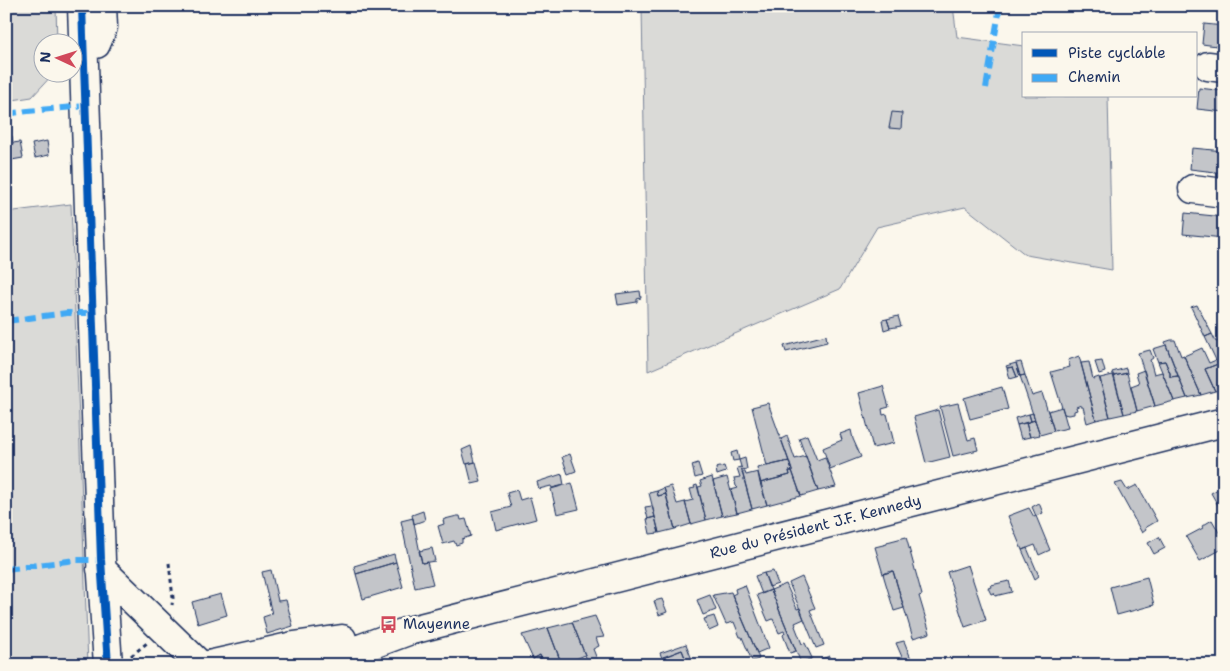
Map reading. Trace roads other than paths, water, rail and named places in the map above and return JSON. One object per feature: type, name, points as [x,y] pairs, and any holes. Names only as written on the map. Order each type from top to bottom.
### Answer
[{"type":"main road","points":[[82,6],[101,568],[108,665]]},
{"type":"main road","points":[[83,46],[96,44],[103,27],[102,6]]},
{"type":"main road","points":[[1193,189],[1224,193]]},
{"type":"main road","name":"Rue du Président J.F. Kennedy","points":[[303,665],[362,648],[408,631],[1224,422]]},
{"type":"main road","points":[[101,568],[200,665]]},
{"type":"main road","name":"Rue du Président J.F. Kennedy","points":[[209,665],[246,661],[294,646],[408,631]]},
{"type":"place","name":"Mayenne","points":[[389,624]]}]
